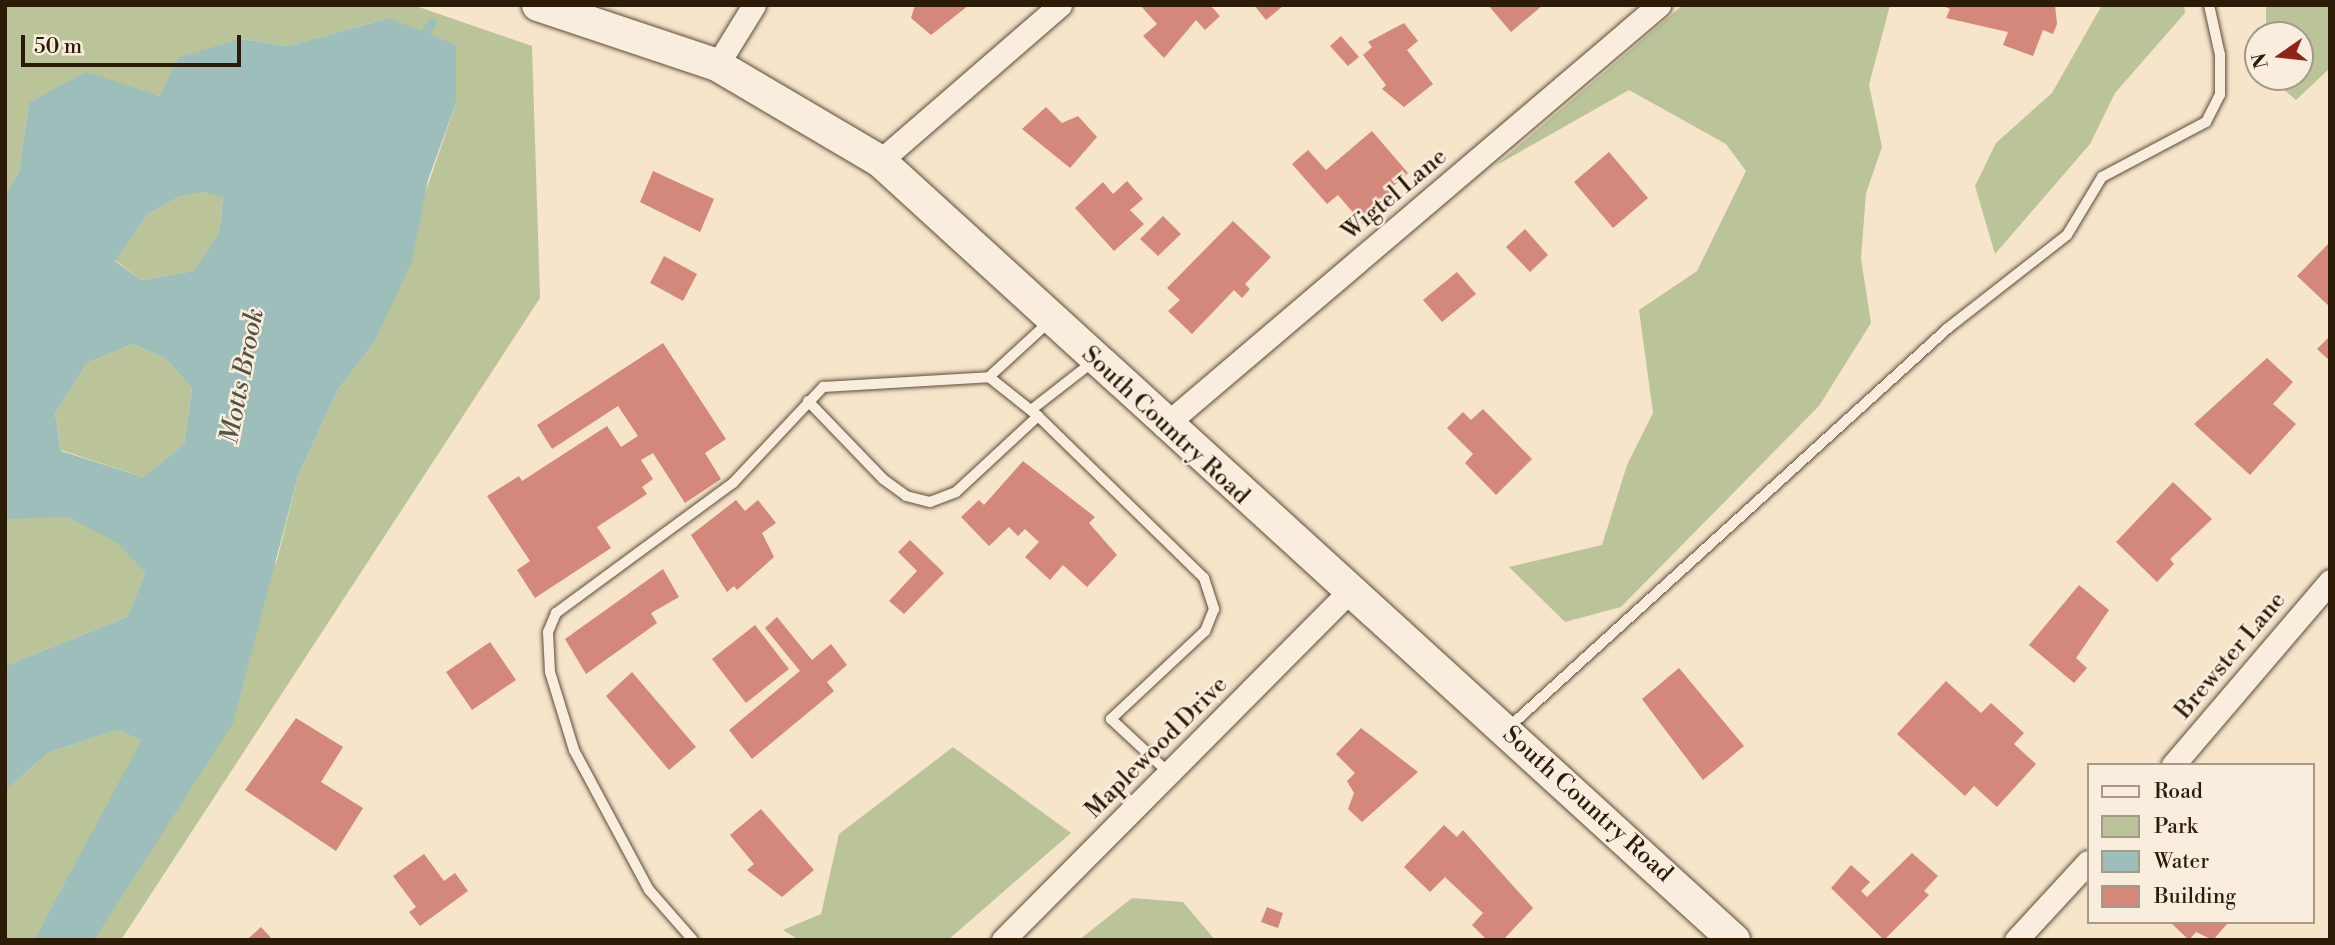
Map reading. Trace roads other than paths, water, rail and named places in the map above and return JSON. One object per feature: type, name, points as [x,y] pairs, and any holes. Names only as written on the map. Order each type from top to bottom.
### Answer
[{"type":"main road","name":"South Country Road","points":[[538,5],[717,65],[880,161],[1164,426],[1506,730],[1734,940]]},
{"type":"street","points":[[717,65],[754,5]]},
{"type":"street","points":[[880,161],[1060,5]]},
{"type":"street","name":"Wigtel Lane","points":[[1164,426],[1659,5]]},
{"type":"street","name":"Brewster Lane","points":[[2175,763],[2330,581]]},
{"type":"street","name":"Maplewood Drive","points":[[1003,940],[1349,592]]},
{"type":"street","points":[[2016,940],[2086,864]]},
{"type":"lane","points":[[1506,730],[1948,328],[2067,235],[2102,177],[2206,122],[2220,94],[2210,5]]},
{"type":"lane","points":[[693,940],[649,890],[574,750],[550,672],[548,632],[556,613],[733,483],[823,387],[989,377],[1051,320]]},
{"type":"lane","points":[[808,401],[883,479],[906,496],[930,502],[956,492],[1034,413],[1094,361]]},
{"type":"lane","points":[[989,377],[1034,413],[1204,578],[1214,609],[1205,631],[1111,719],[1169,773]]},
{"type":"water","points":[[389,18],[456,45],[456,103],[428,180],[412,261],[374,343],[337,391],[298,476],[233,723],[94,940],[34,940],[141,741],[118,730],[48,753],[5,791],[5,666],[127,617],[145,573],[118,543],[67,517],[5,519],[5,196],[19,171],[29,102],[86,72],[160,96],[179,57],[240,39],[288,46]],"holes":[[[204,192],[223,197],[219,233],[193,271],[141,280],[115,261],[148,214],[179,197]],[[133,344],[165,358],[192,388],[184,444],[143,477],[61,451],[55,413],[87,363]]]},
{"type":"waterway","name":"Motts Brook","points":[[419,42],[432,22]]}]
